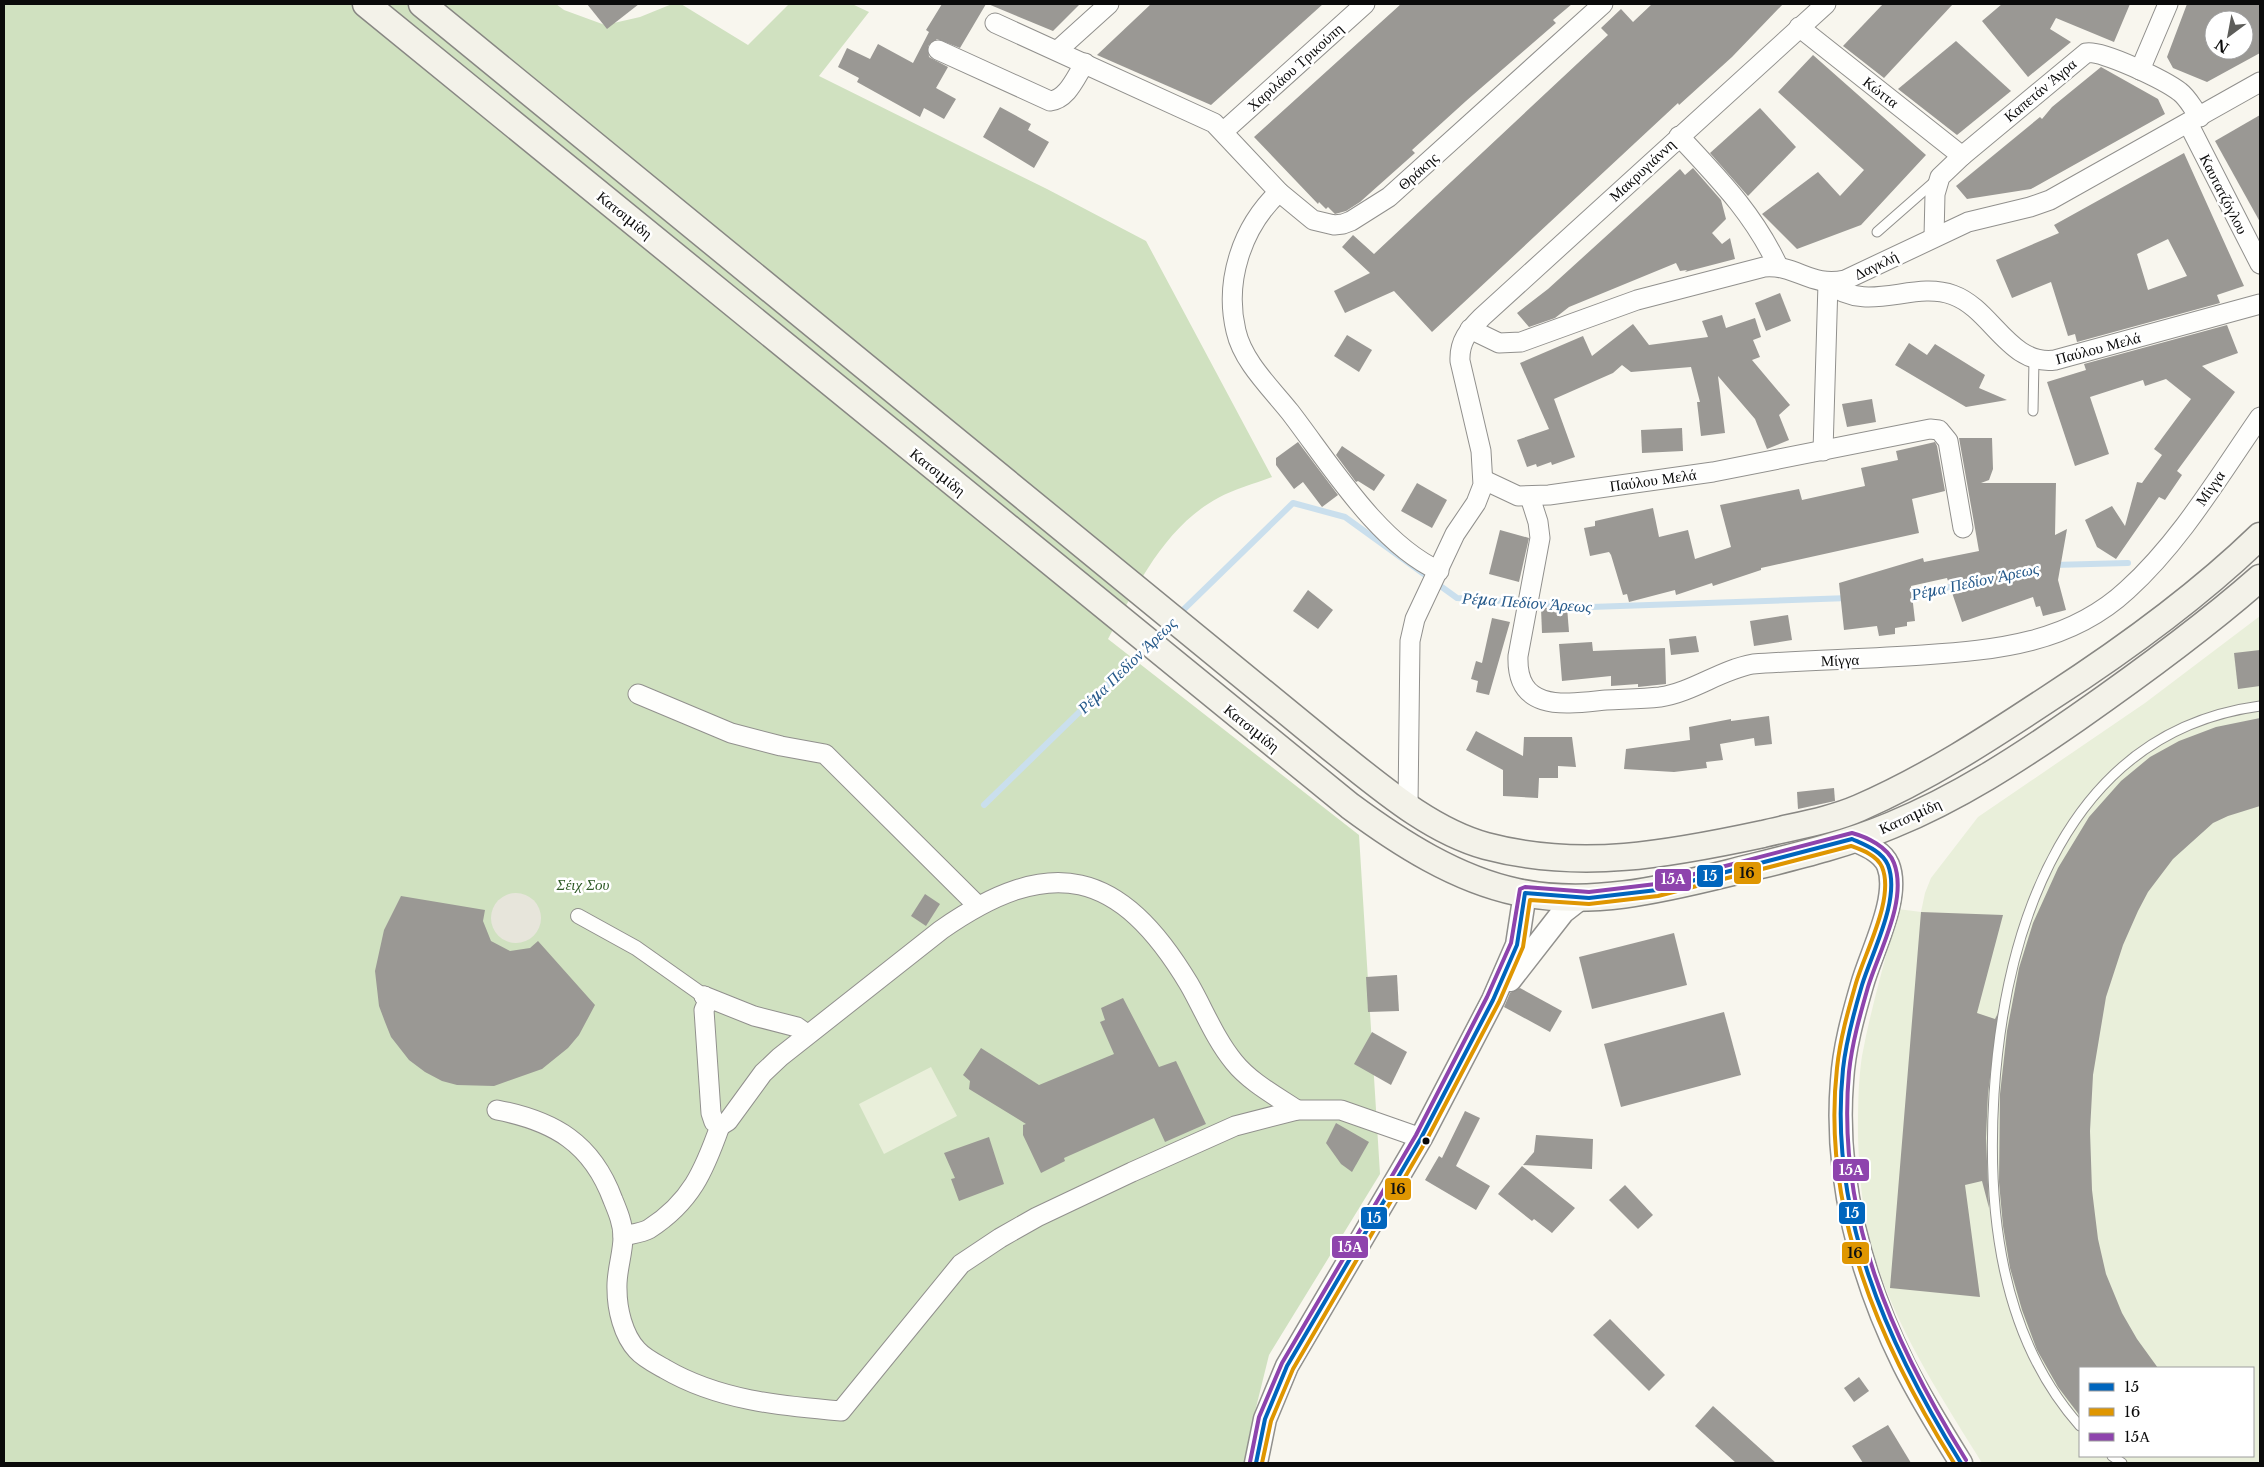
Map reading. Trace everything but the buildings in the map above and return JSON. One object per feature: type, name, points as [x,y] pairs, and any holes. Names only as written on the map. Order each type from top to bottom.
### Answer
[{"type":"main road","name":"Κατσιμίδη","points":[[366,4],[1324,786],[1378,826],[1464,875],[1525,894],[1581,898],[1634,894],[1677,886],[1852,839],[1889,827],[1936,805],[2032,748],[2171,650],[2260,578]]},
{"type":"main road","name":"Κατσιμίδη","points":[[422,4],[1330,748],[1436,824],[1469,840],[1524,854],[1555,858],[1599,860],[1656,854],[1807,824],[1858,808],[1960,756],[2085,676],[2216,577],[2260,536]]},
{"type":"main road","points":[[1524,854],[1525,894]]},
{"type":"street","points":[[1058,50],[1109,4]]},
{"type":"street","name":"Χαριλάου Τρικούπη","points":[[1224,131],[1365,4]]},
{"type":"street","name":"Θράκης","points":[[995,23],[1205,118],[1224,131],[1279,192],[1313,220],[1334,225],[1351,221],[1378,206],[1401,188],[1603,4]]},
{"type":"street","name":"Μακρυγιάννη","points":[[1466,335],[1680,136],[1826,4]]},
{"type":"street","points":[[2140,70],[2168,4]]},
{"type":"street","name":"Κώττα","points":[[1799,27],[1962,156]]},
{"type":"street","points":[[938,50],[1050,101],[1056,100],[1065,94],[1085,63]]},
{"type":"street","name":"Καπετάν Άγρα","points":[[1940,177],[1962,156],[2086,53],[2096,52],[2140,70],[2182,94],[2194,120]]},
{"type":"street","name":"Δαγκλή","points":[[1828,283],[1859,274],[1934,237],[1978,218],[2030,207],[2050,200],[2260,82]]},
{"type":"street","name":"Καυτατζόγλου","points":[[2194,120],[2260,264]]},
{"type":"street","points":[[1680,136],[1743,206],[1760,230],[1778,266]]},
{"type":"street","points":[[1934,237],[1935,194],[1940,177]]},
{"type":"street","points":[[1279,192],[1258,216],[1239,254],[1232,292],[1238,337],[1252,363],[1352,495],[1435,579]]},
{"type":"street","points":[[1408,805],[1410,641],[1415,618],[1455,534],[1478,498],[1484,480],[1477,431],[1460,361],[1466,335],[1499,343],[1521,342],[1637,300],[1746,270],[1778,266],[1828,283],[1824,451]]},
{"type":"street","name":"Παύλου Μελά","points":[[1828,283],[1842,293],[1866,297],[1931,291],[1949,293],[1961,297],[2022,353],[2034,360],[2055,360],[2260,304]]},
{"type":"street","name":"Μίγγα","points":[[1530,496],[1538,522],[1540,538],[1518,661],[1521,682],[1526,690],[1539,698],[1566,704],[1668,696],[1733,668],[1753,664],[1982,651],[2024,644],[2062,632],[2113,602],[2132,586],[2178,534],[2260,417]]},
{"type":"street","name":"Παύλου Μελά","points":[[1484,480],[1514,494],[1530,496],[1713,472],[1930,429],[1939,430],[1948,441],[1963,528]]},
{"type":"street","points":[[638,694],[731,733],[781,746],[825,754],[978,906]]},
{"type":"street","points":[[1852,839],[1881,856],[1888,866],[1891,882],[1888,904],[1853,1017],[1843,1067],[1841,1094],[1844,1155],[1850,1205],[1861,1254],[1884,1320],[1911,1378],[1961,1463]]},
{"type":"street","points":[[623,1236],[648,1230],[688,1195],[704,1169],[720,1126],[728,1121],[769,1067],[806,1034],[930,938],[978,906],[1017,890],[1055,882],[1086,886],[1114,898],[1140,920],[1161,944],[1189,984],[1226,1051],[1239,1068],[1297,1110]]},
{"type":"street","points":[[1256,1463],[1265,1420],[1287,1366],[1421,1138],[1493,1000],[1516,945],[1525,894]]},
{"type":"street","points":[[1493,1000],[1563,912],[1581,898]]},
{"type":"street","points":[[578,916],[636,948],[704,996],[746,1014],[797,1027],[806,1034]]},
{"type":"street","points":[[704,996],[708,1000],[704,1010],[711,1112],[714,1122],[720,1126]]},
{"type":"street","points":[[497,1110],[538,1120],[566,1135],[582,1149],[607,1185],[622,1225],[623,1236],[617,1288],[622,1320],[637,1350],[677,1376],[708,1390],[744,1399],[798,1408],[841,1411],[961,1264],[1000,1238],[1037,1217],[1234,1126],[1297,1110],[1341,1110],[1421,1138]]},
{"type":"lane","points":[[1877,232],[1940,177]]},
{"type":"lane","points":[[2034,360],[2034,411]]},
{"type":"lane","points":[[2079,1425],[2056,1396],[2029,1347],[2012,1299],[2000,1252],[1993,1179],[1993,1110],[2001,1023],[2014,957],[2031,904],[2044,873],[2080,815],[2106,783],[2143,752],[2180,730],[2213,716],[2260,706]]},
{"type":"green space","name":"Σέιχ Σου","points":[[4,4],[556,4],[564,10],[605,25],[640,17],[672,4],[681,4],[748,45],[789,4],[852,4],[869,12],[819,76],[1047,189],[1146,241],[1272,477],[1237,489],[1218,498],[1199,510],[1182,525],[1153,560],[1108,639],[1359,835],[1380,1174],[1269,1355],[1249,1436],[1248,1463],[4,1463]]},
{"type":"green space","points":[[2260,616],[2260,1463],[1982,1463],[1934,1385],[1891,1302],[1871,1244],[1865,1217],[1858,1136],[1862,1056],[1898,909],[1921,912],[1925,893],[1931,878],[1978,817],[2145,703]]},
{"type":"green space","points":[[931,1067],[957,1116],[884,1154],[859,1104]]},
{"type":"shaded area","points":[[516,893],[526,895],[534,900],[539,908],[541,918],[539,928],[534,936],[526,941],[516,943],[506,941],[498,936],[493,928],[491,918],[493,908],[498,900],[506,895]]},
{"type":"waterway","name":"Ρέμα Πεδίον Άρεως","points":[[1178,615],[1293,503],[1345,517],[1457,598],[1591,607],[1849,598]]},
{"type":"waterway","name":"Ρέμα Πεδίον Άρεως","points":[[2053,565],[2128,563]]},
{"type":"waterway","name":"Ρέμα Πεδίον Άρεως","points":[[1904,596],[1958,585]]},
{"type":"waterway","name":"Ρέμα Πεδίον Άρεως","points":[[1153,640],[1169,624]]},
{"type":"waterway","name":"Ρέμα Πεδίον Άρεως","points":[[984,805],[1146,647]]},
{"type":"transit line","name":"15Α","points":[[1250,1462],[1259,1417],[1282,1363],[1416,1135],[1487,997],[1511,943],[1520,889],[1525,887],[1589,892],[1656,884],[1852,833],[1876,844],[1891,857],[1897,877],[1897,893],[1895,909],[1885,942],[1865,998],[1850,1061],[1847,1125],[1851,1177],[1861,1227],[1875,1275],[1893,1323],[1939,1415],[1966,1460]]},
{"type":"transit line","name":"15","points":[[1256,1463],[1265,1419],[1287,1366],[1421,1138],[1493,1000],[1517,945],[1525,893],[1589,898],[1657,890],[1852,839],[1873,849],[1885,860],[1891,879],[1891,893],[1884,925],[1856,1006],[1844,1058],[1841,1122],[1845,1175],[1854,1226],[1887,1324],[1934,1418],[1961,1463]]},
{"type":"transit line","name":"16","points":[[1262,1463],[1271,1421],[1293,1369],[1426,1141],[1499,1002],[1523,947],[1530,900],[1589,904],[1658,896],[1851,846],[1869,854],[1880,863],[1885,880],[1885,894],[1877,925],[1856,983],[1840,1046],[1834,1121],[1838,1173],[1847,1225],[1862,1275],[1880,1324],[1902,1372],[1954,1463]]}]
